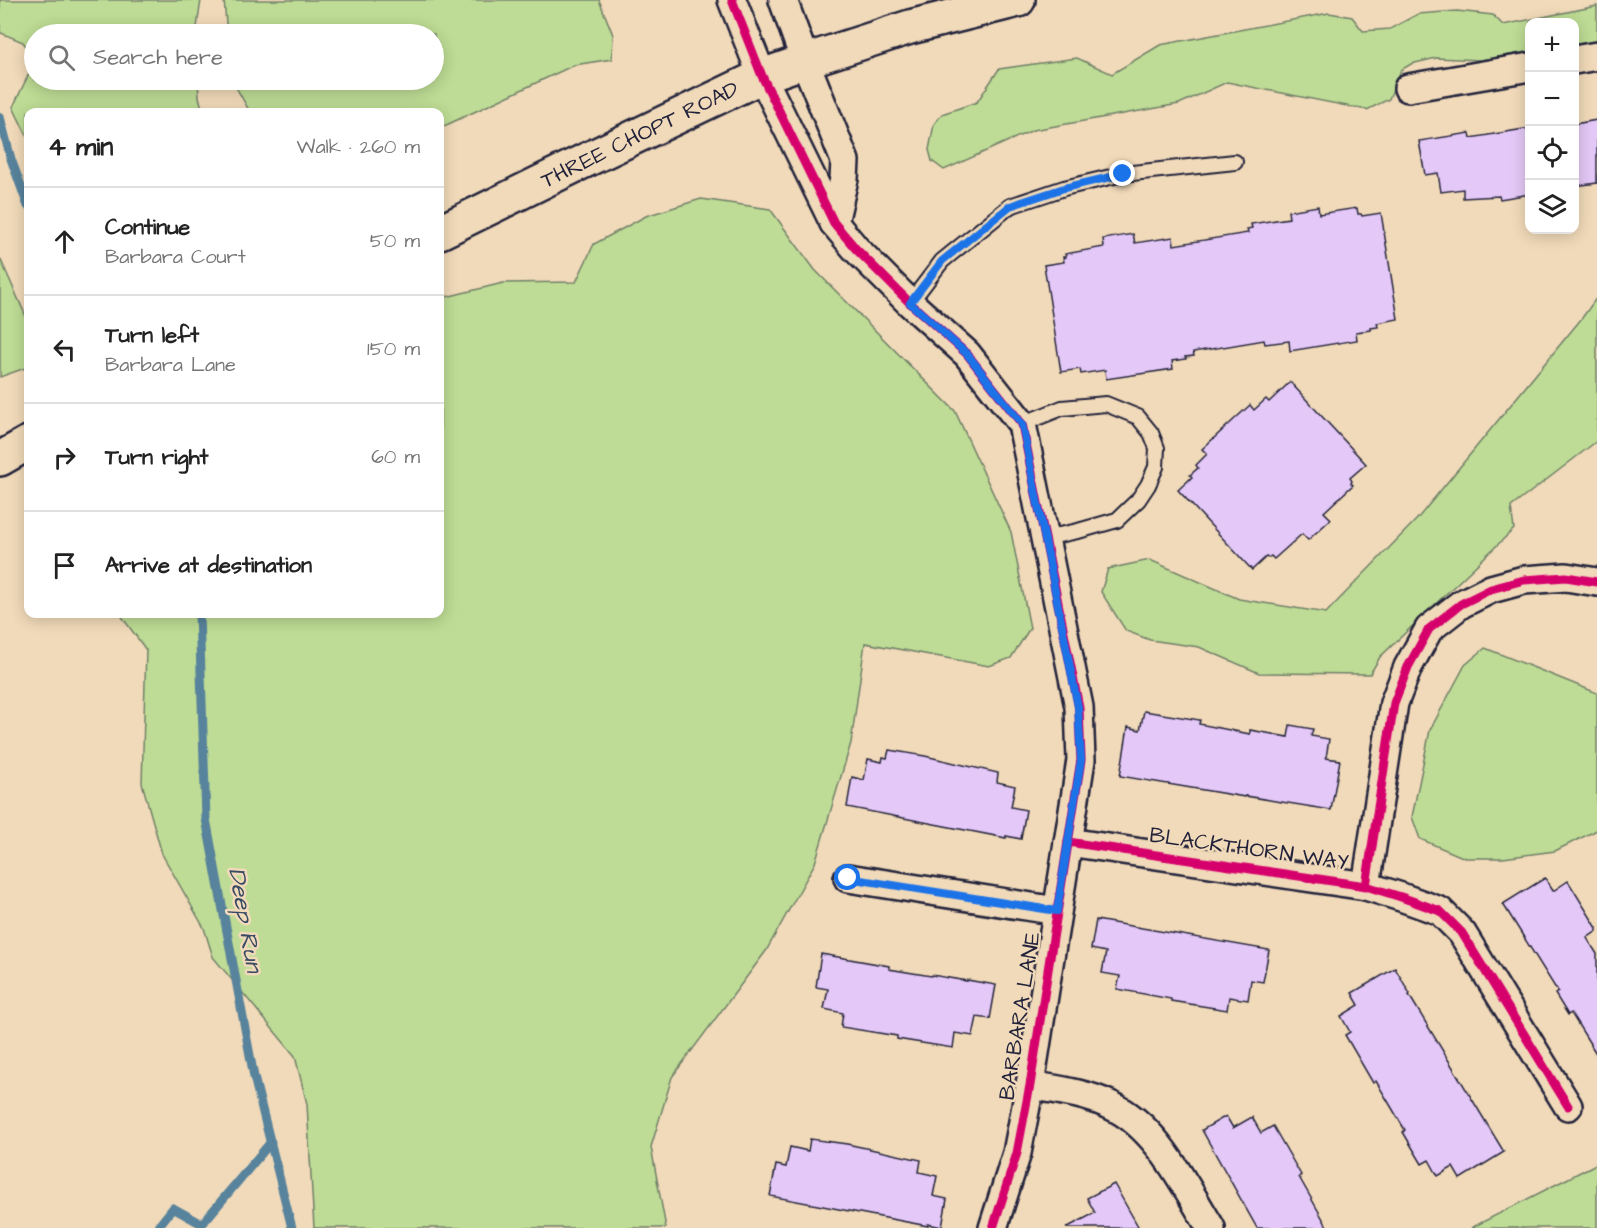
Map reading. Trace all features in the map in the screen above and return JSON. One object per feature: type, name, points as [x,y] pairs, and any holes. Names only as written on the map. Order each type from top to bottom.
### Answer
[{"type":"main road","name":"THREE CHOPT ROAD","points":[[444,230],[762,76],[910,27],[1018,0]]},
{"type":"main road","points":[[0,459],[24,445]]},
{"type":"street","name":"BARBARA LANE","points":[[732,0],[762,76],[834,223],[856,249],[910,303],[967,354],[1022,424],[1078,707],[1081,760],[1030,1085],[1017,1153],[993,1228]]},
{"type":"street","points":[[783,0],[845,161],[844,179],[834,223]]},
{"type":"street","points":[[1579,59],[1597,56]]},
{"type":"street","points":[[1408,88],[1525,68]]},
{"type":"street","points":[[1366,886],[1394,703],[1408,667],[1429,629],[1461,604],[1491,589],[1524,580],[1566,577],[1597,582]]},
{"type":"street","name":"BLACKTHORN WAY","points":[[1068,842],[1366,886],[1440,911],[1462,933],[1568,1106]]},
{"type":"street","points":[[848,878],[1057,911]]},
{"type":"street","points":[[1030,1085],[1077,1093],[1110,1105],[1136,1120],[1160,1146],[1211,1228]]},
{"type":"lane","points":[[910,303],[942,261],[1010,206],[1064,188],[1123,174],[1235,162]]},
{"type":"lane","points":[[1022,424],[1062,408],[1106,404],[1138,417],[1151,433],[1157,448],[1156,467],[1148,485],[1138,500],[1117,520],[1045,537]]},
{"type":"green space","points":[[0,0],[201,0],[197,24],[24,24],[24,43],[0,31]]},
{"type":"green space","points":[[224,0],[599,0],[613,35],[612,59],[574,65],[444,126],[444,108],[248,108],[238,90],[444,90],[444,24],[226,24]]},
{"type":"green space","points":[[1597,6],[1597,41],[1579,44],[1579,18],[1538,18]]},
{"type":"green space","points":[[1457,11],[1493,15],[1503,25],[1525,21],[1525,53],[1481,60],[1436,58],[1411,64],[1401,70],[1389,99],[1367,110],[1227,82],[1179,104],[1033,130],[944,170],[932,161],[929,150],[934,124],[942,114],[977,102],[999,69],[1077,58],[1112,74],[1160,45],[1329,13],[1352,17],[1363,31],[1390,29],[1418,14]]},
{"type":"green space","points":[[24,84],[24,90],[199,90],[202,108],[24,108],[24,130],[13,107]]},
{"type":"green space","points":[[701,199],[770,209],[815,270],[955,411],[1011,532],[1030,628],[1011,658],[989,666],[865,643],[851,743],[815,863],[766,951],[672,1077],[651,1147],[666,1228],[314,1228],[307,1104],[295,1056],[213,957],[204,928],[162,854],[142,783],[146,650],[123,618],[444,618],[444,298],[503,283],[576,282],[594,244],[646,216]]},
{"type":"green space","points":[[0,258],[24,312],[24,368],[0,377]]},
{"type":"green space","points":[[1597,297],[1597,441],[1511,507],[1514,529],[1380,657],[1370,674],[1259,673],[1199,647],[1150,640],[1126,631],[1101,592],[1108,569],[1150,560],[1239,599],[1326,613],[1418,518]]},
{"type":"green space","points":[[1485,648],[1597,693],[1597,830],[1555,851],[1503,858],[1465,858],[1420,839],[1412,817],[1430,730],[1465,665]]},
{"type":"green space","points":[[1597,1163],[1597,1228],[1471,1228],[1594,1165]]},
{"type":"building","points":[[1597,120],[1597,183],[1579,185],[1579,123]]},
{"type":"building","points":[[1525,129],[1525,195],[1500,199],[1499,196],[1463,198],[1463,189],[1441,192],[1438,173],[1425,175],[1419,141],[1470,133],[1471,138]]},
{"type":"building","points":[[1318,206],[1319,214],[1357,208],[1358,214],[1362,216],[1381,213],[1398,319],[1377,323],[1378,327],[1371,328],[1371,330],[1356,332],[1357,340],[1290,351],[1289,341],[1265,344],[1264,340],[1193,352],[1194,356],[1172,361],[1173,369],[1106,379],[1105,370],[1081,374],[1080,369],[1061,372],[1044,265],[1064,262],[1065,254],[1104,247],[1103,239],[1133,234],[1135,243],[1173,237],[1174,245],[1248,233],[1247,229],[1252,228],[1251,224],[1289,218],[1288,211]]},
{"type":"building","points":[[1290,382],[1366,464],[1350,478],[1353,485],[1324,512],[1331,519],[1308,540],[1302,534],[1274,559],[1271,556],[1266,557],[1252,570],[1178,490],[1192,477],[1190,475],[1198,468],[1196,465],[1207,454],[1202,449],[1250,405],[1254,410],[1266,399],[1269,402]]},
{"type":"building","points":[[1144,711],[1200,720],[1199,724],[1250,734],[1250,730],[1288,737],[1290,725],[1313,729],[1311,736],[1329,739],[1326,758],[1340,760],[1331,810],[1120,776],[1128,727],[1140,730]]},
{"type":"building","points":[[889,750],[998,773],[997,782],[1015,786],[1011,807],[1026,810],[1021,839],[847,807],[852,777],[864,780],[868,759],[882,762],[883,757],[887,758]]},
{"type":"building","points":[[1545,878],[1553,891],[1568,881],[1597,928],[1597,931],[1587,938],[1597,954],[1597,1055],[1571,1013],[1568,1015],[1555,994],[1558,992],[1503,904]]},
{"type":"building","points":[[1096,920],[1269,950],[1263,982],[1251,980],[1248,1000],[1229,997],[1227,1010],[1117,989],[1120,976],[1102,973],[1106,952],[1091,949]]},
{"type":"building","points":[[821,954],[889,966],[889,969],[996,985],[990,1019],[977,1017],[973,1036],[955,1033],[953,1048],[841,1027],[843,1013],[824,1009],[828,989],[816,987]]},
{"type":"building","points":[[1395,968],[1504,1152],[1460,1179],[1453,1167],[1438,1176],[1429,1160],[1422,1164],[1376,1081],[1373,1083],[1345,1035],[1350,1032],[1341,1016],[1359,1005],[1352,993]]},
{"type":"building","points":[[1226,1116],[1233,1128],[1252,1117],[1261,1133],[1273,1126],[1328,1228],[1257,1228],[1202,1130]]},
{"type":"building","points":[[810,1139],[847,1144],[921,1160],[919,1172],[937,1176],[933,1196],[947,1199],[942,1227],[770,1196],[776,1165],[786,1167],[790,1147],[808,1151]]},
{"type":"building","points":[[1114,1184],[1139,1228],[1066,1228],[1095,1213],[1087,1198]]},
{"type":"waterway","name":"Deep Run","points":[[0,117],[11,159],[24,195]]},
{"type":"waterway","name":"Deep Run","points":[[199,618],[206,819],[254,1077],[292,1228]]},
{"type":"waterway","points":[[157,1228],[173,1208],[202,1224],[271,1142]]},
{"type":"cycle path","points":[[732,0],[762,76],[834,223],[856,249],[910,303],[967,354],[1022,424],[1079,707],[1081,760],[1030,1085],[1017,1153],[993,1228]]},
{"type":"cycle path","points":[[1366,886],[1394,703],[1408,667],[1429,629],[1461,604],[1491,589],[1524,580],[1566,577],[1597,582]]},
{"type":"cycle path","points":[[1068,842],[1366,886],[1440,911],[1462,933],[1568,1106]]},
{"type":"route","points":[[848,878],[1057,911],[1081,760],[1078,707],[1022,424],[967,354],[910,303],[942,261],[1010,206],[1064,188],[1123,174]]}]
